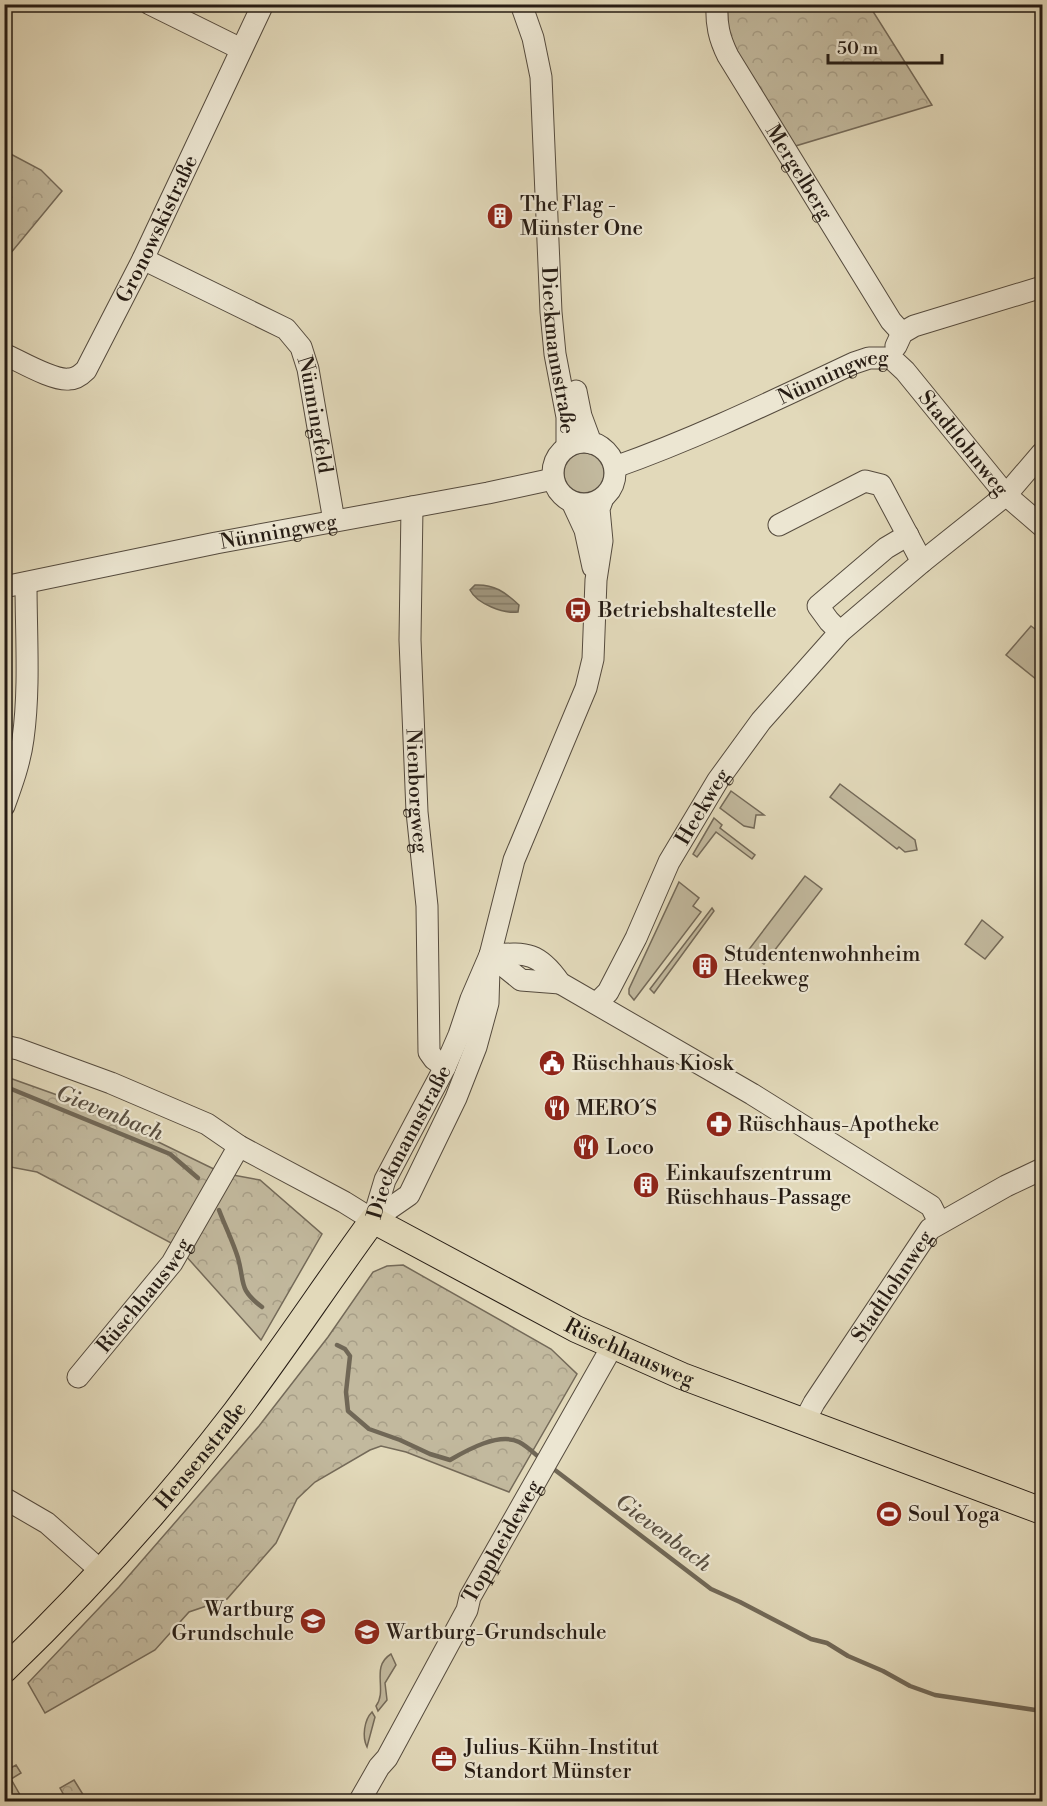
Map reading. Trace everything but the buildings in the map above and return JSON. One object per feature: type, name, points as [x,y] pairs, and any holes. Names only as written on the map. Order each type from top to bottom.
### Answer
[{"type":"main road","name":"Rüschhausweg","points":[[373,1220],[540,1311],[682,1376],[1042,1511]]},
{"type":"main road","name":"Hensenstraße","points":[[4,1670],[101,1571],[156,1510],[235,1413],[373,1220]]},
{"type":"street","points":[[150,4],[242,49]]},
{"type":"street","name":"Gronowskistraße","points":[[4,354],[67,380],[77,378],[86,370],[143,259],[263,4]]},
{"type":"street","name":"Dieckmannstraße","points":[[521,4],[533,38],[541,76],[551,312],[555,354],[567,417],[567,447]]},
{"type":"street","name":"Dieckmannstraße","points":[[536,4],[548,38],[556,87],[567,339],[581,416],[591,443]]},
{"type":"street","name":"Mergelberg","points":[[717,4],[717,29],[728,56],[883,308],[902,333]]},
{"type":"street","name":"Nünningfeld","points":[[143,259],[286,329],[301,347],[308,369],[334,521]]},
{"type":"street","name":"Nünningweg","points":[[615,467],[664,450],[725,424],[854,363],[868,358],[891,358],[902,333],[924,322],[1042,287]]},
{"type":"street","name":"Stadtlohnweg","points":[[891,358],[905,371],[1006,495],[1042,526]]},
{"type":"street","name":"Dieckmannstraße","points":[[373,1220],[385,1180],[445,1068],[459,1035],[490,955],[514,860],[586,688],[593,658],[596,580],[602,541],[599,509],[603,498],[613,484],[615,467],[606,451],[591,443],[583,442],[567,447],[556,461],[554,479],[557,489],[572,502],[585,531],[596,580]]},
{"type":"street","name":"Heekweg","points":[[597,1003],[608,992],[636,938],[669,862],[718,780],[773,706],[840,632],[1006,495],[1042,453]]},
{"type":"street","name":"Nünningweg","points":[[4,586],[205,545],[554,479]]},
{"type":"street","points":[[779,525],[865,481],[881,485],[922,562]]},
{"type":"street","points":[[572,502],[588,504],[603,498]]},
{"type":"street","name":"Nienborgweg","points":[[412,507],[410,640],[417,812],[427,906],[429,1052],[445,1068]]},
{"type":"street","points":[[840,632],[818,606],[886,548],[908,535]]},
{"type":"street","points":[[4,806],[15,775],[23,739],[27,673],[26,583]]},
{"type":"street","points":[[490,955],[525,953],[549,967],[560,983],[752,1094],[931,1206],[939,1222]]},
{"type":"street","name":"Dieckmannstraße","points":[[373,1220],[409,1195],[456,1098],[476,1047],[488,1003],[490,955]]},
{"type":"street","name":"Rüschhausweg","points":[[4,1046],[18,1048],[111,1083],[207,1124],[239,1146],[373,1220]]},
{"type":"street","name":"Rüschhausweg","points":[[78,1377],[172,1263],[239,1146]]},
{"type":"street","name":"Stadtlohnweg","points":[[804,1422],[814,1403],[930,1229],[939,1222],[1042,1169]]},
{"type":"street","name":"Toppheideweg","points":[[359,1802],[379,1767],[387,1758],[467,1610],[470,1597],[612,1345]]},
{"type":"street","points":[[4,1498],[47,1523],[101,1571]]},
{"type":"green space","points":[[727,5],[869,5],[932,105],[792,147],[729,42]]},
{"type":"green space","points":[[5,151],[41,170],[62,191],[5,260]]},
{"type":"green space","points":[[584,453],[598,459],[604,473],[598,487],[584,493],[570,487],[564,473],[570,459]]},
{"type":"green space","points":[[1031,626],[1039,632],[1042,628],[1042,684],[1006,655]]},
{"type":"green space","points":[[840,784],[915,840],[917,850],[905,852],[899,847],[897,849],[830,797]]},
{"type":"green space","points":[[731,791],[764,815],[756,815],[754,828],[744,826],[720,808]]},
{"type":"green space","points":[[714,818],[722,825],[720,828],[755,855],[752,859],[716,832],[697,857],[693,854]]},
{"type":"green space","points":[[805,876],[822,889],[764,964],[747,952]]},
{"type":"green space","points":[[679,882],[699,898],[693,906],[701,912],[634,1000],[629,994],[629,989]]},
{"type":"green space","points":[[712,908],[714,911],[654,993],[650,989]]},
{"type":"green space","points":[[982,920],[1003,937],[985,959],[965,944]]},
{"type":"green space","points":[[4,1076],[74,1101],[222,1173],[260,1180],[322,1234],[261,1340],[177,1246],[37,1172],[5,1166]]},
{"type":"green space","points":[[403,1265],[551,1349],[577,1374],[509,1492],[406,1452],[381,1446],[370,1450],[315,1482],[297,1499],[276,1543],[227,1599],[189,1612],[155,1650],[45,1713],[28,1683],[119,1587],[259,1426],[328,1337],[373,1272],[387,1266]]},
{"type":"green space","points":[[391,1654],[396,1665],[385,1683],[387,1700],[378,1711],[376,1706],[380,1693],[381,1665]]},
{"type":"green space","points":[[372,1712],[375,1717],[367,1747],[365,1729],[367,1719]]},
{"type":"green space","points":[[16,1765],[21,1773],[11,1779],[23,1800],[33,1795],[36,1801],[5,1801],[5,1771]]},
{"type":"green space","points":[[74,1780],[87,1801],[62,1801],[66,1799],[60,1788]]},
{"type":"shaded area","points":[[475,585],[494,587],[504,593],[519,605],[518,612],[499,610],[478,600],[470,590]]},
{"type":"waterway","name":"Gievenbach","points":[[4,1086],[170,1154],[198,1178]]},
{"type":"waterway","name":"Gievenbach","points":[[219,1210],[234,1246],[246,1290],[262,1307]]},
{"type":"waterway","name":"Gievenbach","points":[[337,1345],[345,1349],[350,1356],[346,1392],[348,1411],[369,1429],[450,1460],[483,1444],[502,1439],[519,1442],[542,1460]]},
{"type":"waterway","name":"Gievenbach","points":[[551,1467],[711,1589],[811,1639],[827,1643],[848,1656],[910,1686],[935,1695],[1042,1711]]},
{"type":"place","name":"The Flag - Münster One","points":[[500,216]]},
{"type":"place","name":"Betriebshaltestelle","points":[[578,610]]},
{"type":"place","name":"Studentenwohnheim Heekweg","points":[[705,966]]},
{"type":"place","name":"Rüschhaus Kiosk","points":[[552,1063]]},
{"type":"place","name":"MERO´S","points":[[557,1108]]},
{"type":"place","name":"Rüschhaus-Apotheke","points":[[719,1124]]},
{"type":"place","name":"Loco","points":[[586,1147]]},
{"type":"place","name":"Einkaufszentrum Rüschhaus-Passage","points":[[646,1185]]},
{"type":"place","name":"Soul Yoga","points":[[889,1514]]},
{"type":"place","name":"Wartburg Grundschule","points":[[313,1621]]},
{"type":"place","name":"Wartburg-Grundschule","points":[[367,1632]]},
{"type":"place","name":"Julius-Kühn-Institut Standort Münster","points":[[444,1759]]}]
